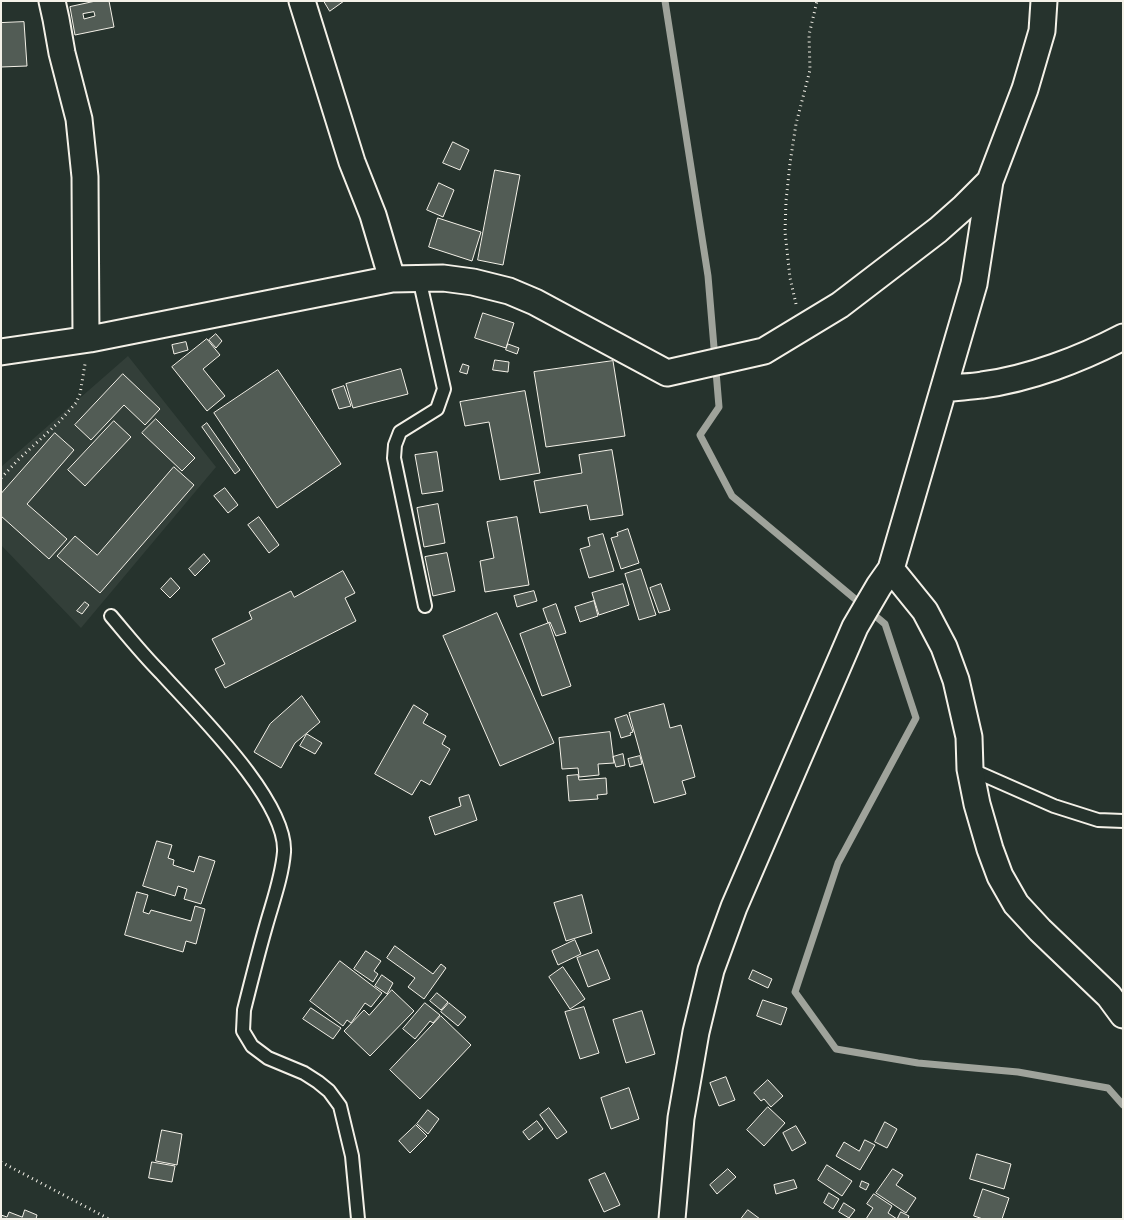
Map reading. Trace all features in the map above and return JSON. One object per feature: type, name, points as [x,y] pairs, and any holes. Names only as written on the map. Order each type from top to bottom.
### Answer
[{"type":"street","points":[[52,1],[62,53],[79,120],[85,177],[88,339]]},
{"type":"street","points":[[302,1],[352,162],[373,215],[392,279]]},
{"type":"street","points":[[672,1219],[682,1118],[696,1032],[710,970],[737,899],[855,627],[885,577],[944,389],[974,284],[990,182],[1025,89],[1042,31],[1044,1]]},
{"type":"street","points":[[1,352],[88,339],[392,279],[443,278],[473,282],[509,291],[535,302],[667,373],[764,351],[840,305],[938,230],[990,182]]},
{"type":"street","points":[[944,389],[983,385],[1020,377],[1076,360],[1123,337]]},
{"type":"street","points":[[885,577],[924,611],[944,647],[956,680],[969,737],[970,769],[977,804],[1000,876],[1016,904],[1108,996],[1123,1015]]},
{"type":"lane","points":[[419,278],[444,389],[437,409],[400,432],[395,445],[394,458],[425,606]]},
{"type":"lane","points":[[110,616],[236,757],[256,784],[272,810],[280,828],[284,850],[278,885],[244,1010],[242,1031],[252,1046],[268,1058],[304,1073],[330,1091],[340,1106],[352,1156],[358,1219]]},
{"type":"lane","points":[[970,769],[1054,806],[1098,820],[1123,821]]},
{"type":"path","points":[[801,329],[790,278],[785,232],[786,200],[796,124],[810,70],[809,35],[817,1]]},
{"type":"path","points":[[1,478],[76,403],[80,394],[88,339]]},
{"type":"path","points":[[1,1162],[108,1219]]},
{"type":"shaded area","points":[[128,356],[216,467],[81,628],[1,545],[1,467]]},
{"type":"building","points":[[96,1],[109,1],[114,27],[75,35],[70,7]],"holes":[[[94,12],[95,16],[84,19],[83,14]]]},
{"type":"building","points":[[324,1],[344,1],[330,11]]},
{"type":"building","points":[[24,22],[27,66],[1,67],[1,23]]},
{"type":"building","points":[[453,142],[469,150],[460,170],[443,163]]},
{"type":"building","points":[[495,170],[520,175],[503,265],[478,260]]},
{"type":"building","points":[[439,183],[454,190],[443,217],[427,210]]},
{"type":"building","points":[[438,218],[481,232],[472,261],[429,247]]},
{"type":"building","points":[[483,313],[514,323],[506,348],[475,338]]},
{"type":"building","points":[[216,334],[222,341],[216,348],[209,340]]},
{"type":"building","points":[[207,339],[220,355],[203,369],[225,396],[207,411],[172,367]]},
{"type":"building","points":[[186,342],[188,350],[174,354],[172,345]]},
{"type":"building","points":[[508,344],[519,348],[517,354],[506,350]]},
{"type":"building","points":[[495,360],[509,362],[508,372],[493,370]]},
{"type":"building","points":[[613,361],[625,436],[546,447],[534,372]]},
{"type":"building","points":[[463,364],[469,366],[467,374],[460,372]]},
{"type":"building","points":[[401,369],[408,394],[353,408],[346,384]]},
{"type":"building","points":[[278,370],[341,464],[277,508],[214,413]]},
{"type":"building","points":[[123,374],[160,409],[145,425],[124,405],[91,440],[75,425]]},
{"type":"building","points":[[344,386],[351,406],[339,409],[332,390]]},
{"type":"building","points":[[525,391],[540,473],[500,480],[489,422],[465,426],[460,402]]},
{"type":"building","points":[[156,419],[195,458],[182,471],[142,433]]},
{"type":"building","points":[[114,421],[131,437],[85,486],[68,470]]},
{"type":"building","points":[[207,423],[240,470],[235,474],[202,427]]},
{"type":"building","points":[[55,433],[74,450],[27,504],[67,539],[49,559],[1,516],[1,494]]},
{"type":"building","points":[[612,450],[623,515],[590,520],[587,505],[540,513],[534,481],[582,473],[579,455]]},
{"type":"building","points":[[437,452],[443,491],[422,494],[415,455]]},
{"type":"building","points":[[174,467],[194,485],[100,593],[57,556],[75,536],[97,555]]},
{"type":"building","points":[[225,488],[238,505],[228,513],[214,496]]},
{"type":"building","points":[[438,504],[445,543],[424,547],[417,508]]},
{"type":"building","points":[[259,517],[279,545],[269,553],[248,525]]},
{"type":"building","points":[[517,517],[529,585],[485,592],[480,561],[494,558],[487,522]]},
{"type":"building","points":[[628,529],[639,563],[621,569],[611,538],[618,536],[617,533]]},
{"type":"building","points":[[603,534],[614,571],[589,578],[580,549],[590,546],[588,538]]},
{"type":"building","points":[[447,553],[455,591],[433,596],[425,557]]},
{"type":"building","points":[[204,554],[210,561],[195,576],[189,569]]},
{"type":"building","points":[[641,569],[656,615],[639,620],[625,574]]},
{"type":"building","points":[[343,571],[355,593],[345,598],[356,621],[225,688],[215,669],[225,664],[212,639],[252,619],[249,612],[291,591],[294,597]]},
{"type":"building","points":[[171,578],[180,588],[170,598],[161,589]]},
{"type":"building","points":[[623,584],[629,605],[599,615],[592,593]]},
{"type":"building","points":[[661,584],[670,610],[659,613],[650,588]]},
{"type":"building","points":[[534,591],[537,601],[517,607],[514,596]]},
{"type":"building","points":[[594,601],[598,616],[580,622],[575,607]]},
{"type":"building","points":[[85,602],[89,605],[82,614],[77,611]]},
{"type":"building","points":[[556,604],[566,633],[556,636],[550,622],[548,623],[543,609]]},
{"type":"building","points":[[497,613],[554,743],[500,766],[443,636]]},
{"type":"building","points":[[549,623],[571,686],[542,696],[520,634]]},
{"type":"building","points":[[302,696],[320,722],[295,743],[281,768],[254,752],[270,724]]},
{"type":"building","points":[[664,704],[670,728],[681,725],[695,777],[682,781],[686,794],[654,803],[629,713]]},
{"type":"building","points":[[414,705],[428,714],[423,723],[446,736],[442,744],[450,749],[430,785],[421,780],[412,795],[375,774]]},
{"type":"building","points":[[627,715],[633,732],[630,733],[631,735],[621,738],[615,719]]},
{"type":"building","points":[[610,732],[614,763],[598,764],[599,775],[579,777],[578,768],[562,769],[559,738]]},
{"type":"building","points":[[307,734],[322,743],[315,754],[300,746]]},
{"type":"building","points":[[623,754],[625,765],[616,767],[613,757]]},
{"type":"building","points":[[640,756],[642,764],[630,767],[628,759]]},
{"type":"building","points":[[578,775],[579,780],[606,778],[607,794],[597,795],[598,799],[569,801],[567,776]]},
{"type":"building","points":[[469,795],[477,820],[435,835],[429,817],[461,806],[459,798]]},
{"type":"building","points":[[157,841],[172,845],[168,858],[174,860],[173,865],[194,872],[199,856],[215,861],[201,904],[184,899],[187,889],[178,886],[175,896],[143,886]]},
{"type":"building","points":[[137,892],[148,895],[143,912],[149,914],[151,910],[191,921],[195,906],[205,909],[196,944],[186,941],[183,952],[125,935]]},
{"type":"building","points":[[582,895],[592,933],[566,941],[554,903]]},
{"type":"building","points":[[575,940],[581,954],[558,965],[552,951]]},
{"type":"building","points":[[395,946],[433,974],[441,964],[446,968],[424,999],[408,987],[415,978],[387,958]]},
{"type":"building","points":[[598,950],[610,979],[588,987],[577,958]]},
{"type":"building","points":[[366,951],[381,961],[374,971],[378,974],[373,982],[354,969]]},
{"type":"building","points":[[340,961],[382,993],[371,1007],[365,1003],[351,1023],[347,1020],[343,1026],[310,1001]]},
{"type":"building","points":[[563,967],[585,999],[570,1009],[549,977]]},
{"type":"building","points":[[753,970],[772,979],[768,988],[749,979]]},
{"type":"building","points":[[382,975],[393,983],[387,994],[375,986]]},
{"type":"building","points":[[392,990],[414,1011],[370,1056],[344,1031],[364,1010],[369,1015]]},
{"type":"building","points":[[437,993],[448,1002],[441,1010],[430,1001]]},
{"type":"building","points":[[763,1000],[787,1008],[781,1025],[757,1016]]},
{"type":"building","points":[[425,1003],[440,1015],[433,1023],[430,1021],[415,1039],[403,1029]]},
{"type":"building","points":[[449,1003],[466,1017],[458,1026],[441,1012]]},
{"type":"building","points":[[584,1007],[599,1053],[580,1059],[565,1012]]},
{"type":"building","points":[[311,1008],[341,1028],[333,1039],[303,1019]]},
{"type":"building","points":[[642,1011],[655,1054],[626,1063],[613,1020]]},
{"type":"building","points":[[441,1016],[471,1045],[420,1099],[390,1070]]},
{"type":"building","points":[[726,1077],[735,1100],[719,1106],[710,1083]]},
{"type":"building","points":[[768,1080],[783,1096],[771,1107],[764,1099],[761,1101],[754,1093]]},
{"type":"building","points":[[629,1088],[639,1119],[611,1129],[601,1098]]},
{"type":"building","points":[[768,1107],[785,1123],[764,1146],[747,1130]]},
{"type":"building","points":[[549,1108],[567,1132],[557,1139],[540,1115]]},
{"type":"building","points":[[428,1110],[439,1119],[428,1134],[417,1124]]},
{"type":"building","points":[[537,1121],[543,1129],[529,1140],[523,1132]]},
{"type":"building","points":[[885,1122],[897,1129],[887,1148],[875,1142]]},
{"type":"building","points":[[416,1125],[427,1136],[410,1153],[399,1141]]},
{"type":"building","points":[[796,1126],[806,1143],[792,1151],[783,1133]]},
{"type":"building","points":[[162,1130],[182,1134],[177,1165],[156,1161]]},
{"type":"building","points":[[865,1140],[875,1145],[860,1170],[836,1156],[844,1142],[859,1151]]},
{"type":"building","points":[[977,1154],[1011,1164],[1004,1189],[970,1179]]},
{"type":"building","points":[[152,1162],[175,1166],[172,1182],[149,1178]]},
{"type":"building","points":[[827,1165],[852,1181],[842,1196],[818,1180]]},
{"type":"building","points":[[728,1169],[736,1177],[717,1194],[710,1185]]},
{"type":"building","points":[[893,1169],[903,1175],[896,1185],[916,1198],[906,1213],[876,1193]]},
{"type":"building","points":[[605,1173],[620,1205],[604,1212],[589,1180]]},
{"type":"building","points":[[794,1180],[797,1188],[776,1194],[774,1185]]},
{"type":"building","points":[[862,1181],[869,1184],[866,1190],[860,1187]]},
{"type":"building","points":[[983,1189],[1009,1198],[1002,1219],[983,1219],[974,1216]]},
{"type":"building","points":[[829,1193],[839,1199],[833,1209],[824,1203]]},
{"type":"building","points":[[874,1194],[892,1206],[888,1213],[897,1219],[866,1219],[873,1208],[867,1204]]},
{"type":"building","points":[[844,1203],[855,1210],[849,1218],[839,1212]]},
{"type":"building","points":[[25,1210],[37,1215],[36,1219],[1,1219],[1,1215],[7,1217],[9,1212],[22,1217]]},
{"type":"building","points":[[748,1210],[760,1219],[741,1219]]},
{"type":"building","points":[[901,1212],[909,1216],[908,1219],[898,1218]]},
{"type":"waterway","points":[[665,1],[708,276],[719,407],[700,435],[732,496],[885,624],[916,718],[838,863],[795,992],[836,1049],[918,1063],[1018,1072],[1108,1088],[1123,1105]]}]
